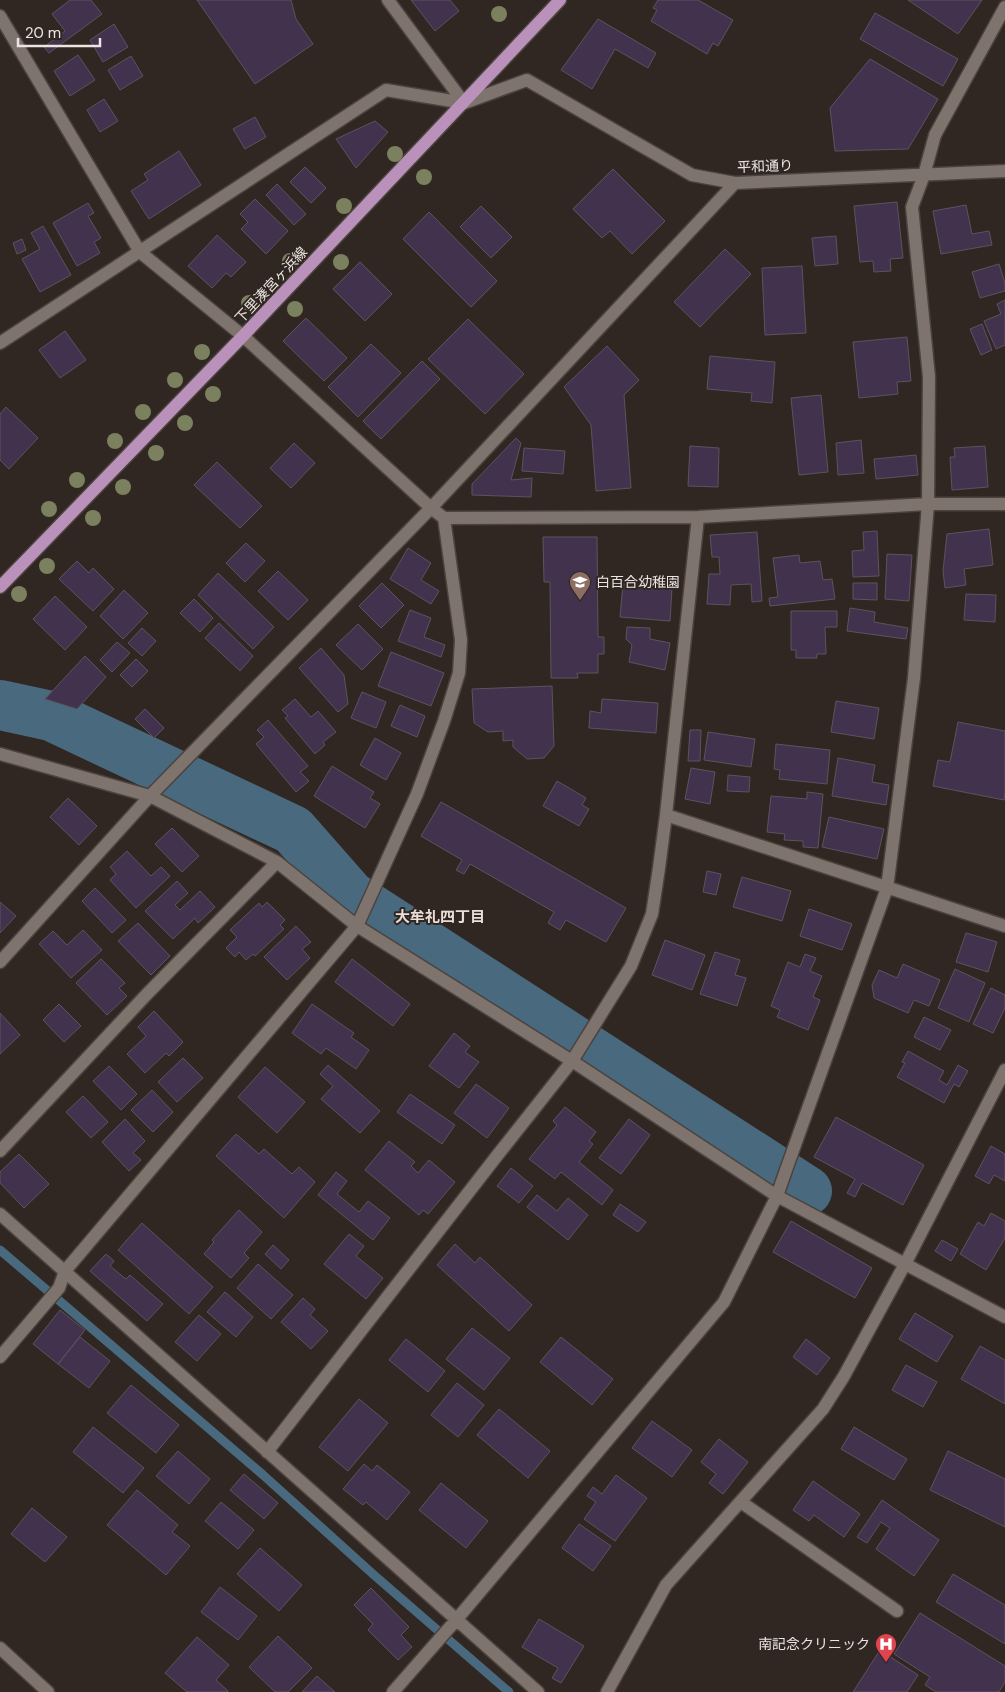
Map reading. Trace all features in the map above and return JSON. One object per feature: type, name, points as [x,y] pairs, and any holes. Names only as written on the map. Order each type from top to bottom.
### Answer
[{"type":"main road","name":"下里湊宮ヶ浜線","points":[[0,587],[243,336],[560,0]]},
{"type":"street","points":[[388,0],[464,102]]},
{"type":"street","points":[[394,1692],[454,1624],[724,1302],[779,1191],[887,888],[914,678],[928,504],[929,377],[912,207],[924,175],[935,135],[1005,7]]},
{"type":"street","points":[[0,16],[140,252],[243,336],[444,518],[698,517],[928,504],[1005,504]]},
{"type":"street","name":"平和通り","points":[[464,102],[526,80],[692,175],[735,183],[1005,171]]},
{"type":"street","points":[[0,343],[386,90],[464,102]]},
{"type":"street","points":[[0,962],[150,796],[431,508],[735,183]]},
{"type":"street","points":[[267,1452],[575,1057],[631,966],[652,914],[666,815],[698,517]]},
{"type":"street","points":[[0,1357],[59,1288],[65,1271],[357,926],[417,794],[444,721],[459,673],[461,640],[444,518]]},
{"type":"street","points":[[0,754],[150,796],[277,862],[357,926],[575,1057],[779,1191],[905,1264],[1005,1317]]},
{"type":"street","points":[[666,815],[1005,926]]},
{"type":"street","points":[[0,1150],[147,994],[277,862]]},
{"type":"street","points":[[607,1692],[666,1585],[823,1410],[844,1376],[905,1264],[1005,1070]]},
{"type":"street","points":[[0,1214],[267,1452],[454,1624],[538,1692]]},
{"type":"street","points":[[741,1502],[897,1611]]},
{"type":"street","points":[[0,1648],[48,1692]]},
{"type":"building","points":[[70,0],[91,0],[102,14],[49,53],[44,47],[65,31],[52,14]]},
{"type":"building","points":[[197,0],[291,0],[296,19],[313,44],[255,84]]},
{"type":"building","points":[[411,0],[450,0],[459,11],[435,31]]},
{"type":"building","points":[[658,0],[698,0],[733,20],[718,46],[713,43],[707,54],[651,21],[657,10],[653,8]]},
{"type":"building","points":[[908,0],[982,0],[958,34]]},
{"type":"building","points":[[875,13],[958,59],[943,86],[860,39]]},
{"type":"building","points":[[598,19],[656,53],[648,68],[615,49],[592,89],[561,70]]},
{"type":"building","points":[[114,24],[128,47],[103,62],[90,40]]},
{"type":"building","points":[[78,55],[95,80],[70,96],[54,71]]},
{"type":"building","points":[[131,56],[143,76],[120,90],[108,70]]},
{"type":"building","points":[[870,59],[938,99],[908,149],[835,151],[830,108]]},
{"type":"building","points":[[104,99],[118,121],[100,132],[87,110]]},
{"type":"building","points":[[255,117],[266,137],[245,149],[233,129]]},
{"type":"building","points":[[375,121],[388,132],[356,168],[336,139]]},
{"type":"building","points":[[179,151],[201,185],[149,219],[131,191],[148,180],[144,174]]},
{"type":"building","points":[[305,167],[326,188],[311,203],[290,182]]},
{"type":"building","points":[[613,169],[665,221],[632,254],[610,231],[602,238],[573,209]]},
{"type":"building","points":[[277,184],[306,214],[294,225],[266,195]]},
{"type":"building","points":[[255,199],[288,231],[266,254],[241,229],[248,222],[240,214]]},
{"type":"building","points":[[897,202],[903,258],[890,259],[891,271],[874,272],[873,261],[860,262],[854,206]]},
{"type":"building","points":[[88,203],[94,213],[88,216],[101,238],[94,242],[100,253],[77,266],[53,223]]},
{"type":"building","points":[[966,205],[972,234],[989,231],[992,245],[941,254],[933,211]]},
{"type":"building","points":[[481,206],[512,237],[491,258],[460,227]]},
{"type":"building","points":[[429,212],[497,281],[471,307],[403,239]]},
{"type":"building","points":[[43,226],[71,275],[40,292],[22,259],[40,249],[31,233]]},
{"type":"building","points":[[217,235],[246,262],[231,277],[226,273],[212,288],[188,266]]},
{"type":"building","points":[[836,236],[838,264],[815,266],[812,238]]},
{"type":"building","points":[[22,239],[26,250],[17,254],[13,243]]},
{"type":"building","points":[[725,249],[751,274],[700,327],[674,302]]},
{"type":"building","points":[[360,262],[392,294],[365,321],[333,289]]},
{"type":"building","points":[[999,264],[1005,283],[1005,291],[980,298],[972,272]]},
{"type":"building","points":[[802,266],[806,333],[765,335],[762,268]]},
{"type":"building","points":[[1005,300],[1005,345],[996,349],[984,321],[1001,314],[997,304]]},
{"type":"building","points":[[306,318],[347,358],[324,381],[283,341]]},
{"type":"building","points":[[468,319],[524,374],[485,414],[428,359]]},
{"type":"building","points":[[982,324],[992,350],[981,355],[970,329]]},
{"type":"building","points":[[65,331],[86,360],[60,378],[39,350]]},
{"type":"building","points":[[907,337],[911,381],[897,382],[898,394],[859,398],[853,342]]},
{"type":"building","points":[[371,344],[401,373],[358,417],[328,387]]},
{"type":"building","points":[[607,346],[639,380],[624,395],[631,488],[596,491],[591,425],[564,387]]},
{"type":"building","points":[[710,356],[775,362],[772,403],[751,401],[752,393],[707,389]]},
{"type":"building","points":[[422,361],[440,379],[381,439],[363,421]]},
{"type":"building","points":[[821,395],[828,472],[799,475],[791,398]]},
{"type":"building","points":[[6,407],[38,438],[9,469],[0,460],[0,414]]},
{"type":"building","points":[[516,438],[521,443],[511,480],[532,478],[531,497],[472,495],[472,484]]},
{"type":"building","points":[[861,440],[864,473],[838,475],[836,443]]},
{"type":"building","points":[[294,443],[315,463],[291,488],[270,468]]},
{"type":"building","points":[[690,446],[719,448],[718,487],[688,486]]},
{"type":"building","points":[[985,446],[988,487],[952,490],[950,457],[955,457],[954,448]]},
{"type":"building","points":[[524,448],[565,451],[563,474],[522,471]]},
{"type":"building","points":[[916,455],[918,475],[876,479],[874,459]]},
{"type":"building","points":[[217,462],[262,506],[240,528],[194,485]]},
{"type":"building","points":[[989,529],[993,565],[964,569],[966,585],[945,588],[943,571],[947,534]]},
{"type":"building","points":[[877,531],[879,576],[853,577],[852,551],[864,550],[863,532]]},
{"type":"building","points":[[757,532],[762,601],[752,602],[751,584],[731,585],[730,605],[707,604],[709,574],[720,574],[719,557],[712,557],[710,535]]},
{"type":"building","points":[[543,537],[597,537],[598,637],[604,637],[604,654],[598,654],[598,673],[577,673],[578,678],[551,678],[550,582],[544,582]]},
{"type":"building","points":[[246,543],[265,561],[245,582],[226,563]]},
{"type":"building","points":[[408,548],[431,563],[421,580],[439,591],[431,604],[390,579]]},
{"type":"building","points":[[887,554],[912,555],[909,601],[885,599]]},
{"type":"building","points":[[799,555],[800,563],[820,561],[823,580],[832,579],[835,599],[770,606],[769,598],[778,597],[773,558]]},
{"type":"building","points":[[77,561],[89,573],[93,568],[114,589],[93,611],[59,579]]},
{"type":"building","points":[[278,571],[308,600],[288,620],[258,591]]},
{"type":"building","points":[[218,573],[274,627],[253,649],[198,595]]},
{"type":"building","points":[[382,583],[404,605],[381,628],[359,606]]},
{"type":"building","points":[[853,583],[877,583],[877,600],[853,599]]},
{"type":"building","points":[[623,584],[672,588],[670,621],[620,617]]},
{"type":"building","points":[[124,590],[148,613],[123,639],[100,616]]},
{"type":"building","points":[[966,594],[996,595],[995,622],[964,620]]},
{"type":"building","points":[[55,596],[87,627],[65,650],[33,619]]},
{"type":"building","points":[[194,599],[213,618],[200,632],[180,613]]},
{"type":"building","points":[[850,608],[875,612],[874,622],[908,628],[906,639],[847,631]]},
{"type":"building","points":[[410,610],[431,618],[424,637],[445,645],[441,657],[398,641]]},
{"type":"building","points":[[791,611],[837,611],[837,627],[825,627],[826,654],[817,654],[817,658],[796,658],[796,650],[791,650]]},
{"type":"building","points":[[219,623],[253,656],[240,671],[205,638]]},
{"type":"building","points":[[358,624],[383,649],[362,670],[336,645]]},
{"type":"building","points":[[627,627],[650,628],[650,639],[670,643],[665,670],[629,662],[632,645],[626,639]]},
{"type":"building","points":[[142,628],[156,641],[142,656],[128,643]]},
{"type":"building","points":[[117,642],[130,653],[112,672],[100,660]]},
{"type":"building","points":[[321,648],[344,675],[348,704],[338,712],[299,668]]},
{"type":"building","points":[[391,652],[444,673],[431,706],[378,686]]},
{"type":"building","points":[[85,656],[106,677],[77,709],[45,699]]},
{"type":"building","points":[[136,659],[148,671],[132,687],[120,675]]},
{"type":"building","points":[[552,686],[554,746],[544,758],[527,759],[513,747],[513,740],[503,741],[503,731],[488,732],[474,723],[472,689]]},
{"type":"building","points":[[362,692],[386,702],[376,728],[351,718]]},
{"type":"building","points":[[295,699],[311,717],[318,711],[336,732],[323,742],[325,745],[315,754],[285,718],[288,716],[282,710]]},
{"type":"building","points":[[602,699],[658,703],[656,733],[589,728],[590,711],[601,713]]},
{"type":"building","points":[[836,701],[879,708],[874,739],[831,732]]},
{"type":"building","points":[[400,705],[425,716],[417,737],[391,726]]},
{"type":"building","points":[[145,709],[164,728],[154,738],[135,719]]},
{"type":"building","points":[[268,720],[308,766],[300,772],[309,781],[296,792],[256,744],[264,737],[257,730]]},
{"type":"building","points":[[958,722],[1005,731],[1004,800],[933,786],[938,760],[950,762]]},
{"type":"building","points":[[690,730],[701,730],[700,761],[688,761]]},
{"type":"building","points":[[708,732],[755,739],[751,767],[704,760]]},
{"type":"building","points":[[375,738],[401,753],[386,780],[360,765]]},
{"type":"building","points":[[776,744],[830,750],[827,784],[779,779],[780,770],[774,769]]},
{"type":"building","points":[[838,758],[875,765],[872,782],[889,785],[886,805],[832,796]]},
{"type":"building","points":[[332,766],[374,792],[370,798],[380,804],[365,828],[314,796]]},
{"type":"building","points":[[691,768],[715,772],[710,804],[685,799]]},
{"type":"building","points":[[728,775],[750,777],[749,792],[727,791]]},
{"type":"building","points":[[557,781],[586,798],[582,805],[589,809],[579,826],[543,806]]},
{"type":"building","points":[[807,792],[823,794],[818,848],[803,847],[803,841],[784,840],[785,834],[767,832],[771,796],[807,799]]},
{"type":"building","points":[[68,798],[97,826],[79,845],[50,817]]},
{"type":"building","points":[[441,802],[626,908],[606,942],[566,920],[560,930],[548,923],[554,912],[470,864],[464,874],[456,870],[462,860],[421,836]]},
{"type":"building","points":[[829,817],[884,829],[877,859],[822,847]]},
{"type":"building","points":[[172,828],[199,856],[182,872],[155,844]]},
{"type":"building","points":[[127,851],[151,876],[161,867],[170,876],[136,908],[110,880],[116,874],[110,867]]},
{"type":"building","points":[[707,871],[721,874],[716,895],[703,892]]},
{"type":"building","points":[[742,877],[791,891],[782,921],[733,907]]},
{"type":"building","points":[[177,881],[188,893],[175,905],[180,910],[200,891],[215,907],[198,923],[195,918],[173,939],[145,911]]},
{"type":"building","points":[[95,888],[126,920],[112,933],[82,901]]},
{"type":"building","points":[[0,902],[16,916],[0,933]]},
{"type":"building","points":[[267,902],[285,920],[280,925],[284,929],[255,956],[253,954],[246,960],[239,952],[235,957],[226,948],[237,937],[230,930],[259,903],[262,907]]},
{"type":"building","points":[[809,909],[852,924],[842,950],[800,936]]},
{"type":"building","points":[[138,923],[170,956],[151,975],[118,941]]},
{"type":"building","points":[[296,926],[311,942],[302,949],[310,958],[287,980],[264,957]]},
{"type":"building","points":[[83,930],[102,950],[71,978],[39,944],[53,931],[67,945]]},
{"type":"building","points":[[966,933],[997,942],[988,972],[956,962]]},
{"type":"building","points":[[665,940],[705,955],[692,990],[652,975]]},
{"type":"building","points":[[715,952],[740,960],[735,975],[746,978],[737,1006],[700,994]]},
{"type":"building","points":[[805,954],[816,958],[810,971],[822,976],[813,997],[820,1000],[808,1030],[777,1017],[780,1010],[771,1006],[788,962],[800,967]]},
{"type":"building","points":[[101,959],[125,983],[119,988],[127,996],[107,1015],[76,983]]},
{"type":"building","points":[[352,959],[410,1004],[393,1026],[335,982]]},
{"type":"building","points":[[903,964],[940,980],[929,1006],[914,1000],[908,1013],[874,998],[872,985],[879,970],[897,978]]},
{"type":"building","points":[[955,969],[985,983],[969,1022],[938,1008]]},
{"type":"building","points":[[991,988],[1005,995],[1005,1008],[993,1033],[973,1024]]},
{"type":"building","points":[[59,1004],[81,1026],[64,1042],[43,1020]]},
{"type":"building","points":[[312,1004],[354,1033],[351,1037],[369,1050],[356,1069],[326,1048],[321,1054],[292,1033]]},
{"type":"building","points":[[154,1011],[183,1042],[169,1056],[166,1053],[145,1073],[127,1054],[146,1036],[138,1027]]},
{"type":"building","points":[[0,1013],[20,1035],[0,1054]]},
{"type":"building","points":[[924,1017],[951,1030],[940,1050],[914,1037]]},
{"type":"building","points":[[454,1033],[470,1046],[465,1052],[479,1062],[459,1088],[429,1066]]},
{"type":"building","points":[[908,1051],[944,1071],[939,1080],[947,1085],[958,1065],[968,1071],[959,1087],[954,1084],[944,1103],[897,1077],[905,1063],[902,1062]]},
{"type":"building","points":[[183,1058],[203,1078],[177,1102],[158,1082]]},
{"type":"building","points":[[328,1065],[380,1111],[360,1133],[321,1099],[333,1086],[320,1074]]},
{"type":"building","points":[[109,1066],[137,1094],[121,1110],[93,1081]]},
{"type":"building","points":[[265,1067],[305,1102],[277,1133],[238,1097]]},
{"type":"building","points":[[476,1084],[509,1108],[487,1138],[454,1113]]},
{"type":"building","points":[[152,1090],[173,1112],[153,1132],[131,1110]]},
{"type":"building","points":[[410,1094],[455,1125],[442,1144],[397,1112]]},
{"type":"building","points":[[83,1096],[108,1122],[91,1138],[66,1112]]},
{"type":"building","points":[[565,1107],[596,1132],[589,1141],[593,1144],[579,1162],[613,1190],[602,1205],[561,1172],[555,1179],[529,1159],[557,1125],[553,1121]]},
{"type":"building","points":[[836,1117],[924,1165],[903,1205],[862,1183],[855,1197],[847,1193],[855,1179],[814,1157]]},
{"type":"building","points":[[125,1119],[145,1141],[133,1153],[141,1160],[129,1171],[102,1142]]},
{"type":"building","points":[[629,1119],[650,1135],[621,1174],[599,1158]]},
{"type":"building","points":[[236,1134],[259,1154],[264,1149],[292,1174],[299,1167],[315,1182],[284,1218],[216,1156]]},
{"type":"building","points":[[389,1141],[415,1162],[411,1166],[418,1173],[429,1160],[455,1182],[428,1214],[423,1210],[419,1215],[365,1170]]},
{"type":"building","points":[[991,1146],[1005,1154],[1005,1181],[994,1175],[989,1184],[975,1176]]},
{"type":"building","points":[[19,1154],[49,1184],[24,1208],[0,1183],[0,1172]]},
{"type":"building","points":[[511,1168],[533,1186],[519,1203],[497,1186]]},
{"type":"building","points":[[336,1172],[347,1181],[337,1194],[359,1212],[368,1201],[390,1218],[373,1240],[318,1195]]},
{"type":"building","points":[[537,1195],[557,1211],[568,1198],[588,1215],[568,1240],[527,1207]]},
{"type":"building","points":[[620,1204],[646,1222],[638,1232],[613,1215]]},
{"type":"building","points":[[239,1210],[262,1232],[244,1253],[249,1258],[231,1278],[204,1254],[214,1242],[212,1240]]},
{"type":"building","points":[[991,1213],[1005,1221],[1005,1238],[986,1270],[960,1254],[978,1222],[984,1226]]},
{"type":"building","points":[[791,1221],[872,1268],[855,1298],[773,1252]]},
{"type":"building","points":[[142,1223],[213,1287],[189,1314],[118,1250]]},
{"type":"building","points":[[349,1234],[364,1246],[356,1256],[383,1278],[366,1299],[324,1264]]},
{"type":"building","points":[[942,1240],[958,1249],[951,1261],[935,1251]]},
{"type":"building","points":[[455,1244],[475,1263],[480,1257],[532,1305],[509,1331],[437,1265]]},
{"type":"building","points":[[273,1245],[289,1260],[281,1269],[265,1254]]},
{"type":"building","points":[[106,1254],[114,1261],[110,1266],[126,1279],[130,1275],[163,1304],[147,1321],[90,1271]]},
{"type":"building","points":[[258,1264],[293,1295],[271,1319],[237,1288]]},
{"type":"building","points":[[225,1292],[253,1317],[236,1337],[207,1312]]},
{"type":"building","points":[[303,1298],[315,1309],[310,1315],[328,1331],[311,1349],[281,1322]]},
{"type":"building","points":[[60,1310],[85,1330],[58,1364],[33,1344]]},
{"type":"building","points":[[915,1313],[953,1336],[937,1362],[899,1339]]},
{"type":"building","points":[[199,1315],[221,1334],[197,1361],[175,1342]]},
{"type":"building","points":[[472,1328],[510,1358],[484,1390],[446,1359]]},
{"type":"building","points":[[80,1337],[110,1361],[89,1388],[58,1364]]},
{"type":"building","points":[[561,1337],[613,1379],[592,1405],[540,1362]]},
{"type":"building","points":[[406,1339],[445,1371],[428,1392],[389,1360]]},
{"type":"building","points":[[806,1339],[830,1358],[817,1375],[793,1357]]},
{"type":"building","points":[[980,1346],[1005,1360],[1005,1404],[961,1379]]},
{"type":"building","points":[[906,1365],[937,1382],[923,1407],[892,1390]]},
{"type":"building","points":[[457,1383],[484,1405],[458,1437],[431,1415]]},
{"type":"building","points":[[131,1385],[179,1425],[156,1453],[107,1413]]},
{"type":"building","points":[[359,1399],[388,1423],[348,1471],[319,1447]]},
{"type":"building","points":[[499,1409],[550,1451],[528,1478],[477,1435]]},
{"type":"building","points":[[652,1421],[692,1450],[672,1477],[632,1448]]},
{"type":"building","points":[[93,1427],[144,1468],[123,1493],[73,1452]]},
{"type":"building","points":[[854,1427],[907,1459],[894,1480],[841,1449]]},
{"type":"building","points":[[719,1439],[748,1462],[723,1494],[709,1483],[716,1474],[701,1462]]},
{"type":"building","points":[[178,1451],[210,1479],[189,1504],[156,1476]]},
{"type":"building","points":[[948,1451],[1005,1479],[1005,1527],[930,1490]]},
{"type":"building","points":[[364,1464],[372,1471],[377,1465],[410,1492],[387,1520],[366,1502],[363,1505],[343,1489]]},
{"type":"building","points":[[244,1474],[278,1503],[264,1519],[230,1490]]},
{"type":"building","points":[[616,1475],[647,1498],[615,1541],[584,1519],[596,1502],[587,1496],[593,1487],[602,1494]]},
{"type":"building","points":[[813,1481],[860,1514],[844,1537],[814,1515],[809,1521],[793,1510]]},
{"type":"building","points":[[441,1483],[488,1521],[466,1548],[419,1510]]},
{"type":"building","points":[[137,1490],[178,1525],[172,1532],[190,1546],[166,1575],[107,1525]]},
{"type":"building","points":[[882,1500],[939,1540],[914,1576],[876,1549],[890,1528],[881,1522],[867,1543],[857,1537]]},
{"type":"building","points":[[221,1502],[254,1530],[238,1549],[205,1521]]},
{"type":"building","points":[[32,1508],[67,1537],[45,1562],[11,1534]]},
{"type":"building","points":[[579,1524],[611,1546],[593,1571],[562,1548]]},
{"type":"building","points":[[260,1548],[302,1585],[279,1611],[237,1574]]},
{"type":"building","points":[[953,1574],[1005,1605],[1005,1644],[936,1602]]},
{"type":"building","points":[[220,1587],[257,1616],[238,1640],[201,1612]]},
{"type":"building","points":[[371,1588],[409,1627],[401,1635],[412,1647],[398,1660],[368,1630],[373,1624],[354,1605]]},
{"type":"building","points":[[920,1613],[1005,1666],[1005,1682],[999,1692],[936,1692],[925,1685],[930,1677],[894,1654]]},
{"type":"building","points":[[539,1619],[584,1646],[561,1683],[552,1678],[558,1668],[522,1647]]},
{"type":"building","points":[[278,1636],[312,1668],[288,1692],[275,1692],[249,1667]]},
{"type":"building","points":[[197,1637],[229,1665],[216,1680],[227,1692],[187,1692],[165,1673]]},
{"type":"building","name":"南記念クリニック","points":[[880,1650],[918,1675],[907,1692],[853,1692]]},
{"type":"building","points":[[317,1676],[335,1692],[302,1692]]},
{"type":"waterway","points":[[0,705],[51,716],[293,830],[351,896],[807,1191]]},
{"type":"waterway","points":[[0,1250],[262,1474],[374,1575],[509,1692]]},
{"type":"place","name":"白百合幼稚園","points":[[580,601]]},
{"type":"place","name":"南記念クリニック","points":[[886,1663]]},
{"type":"district","name":"大牟礼四丁目","points":[[440,917]]}]
